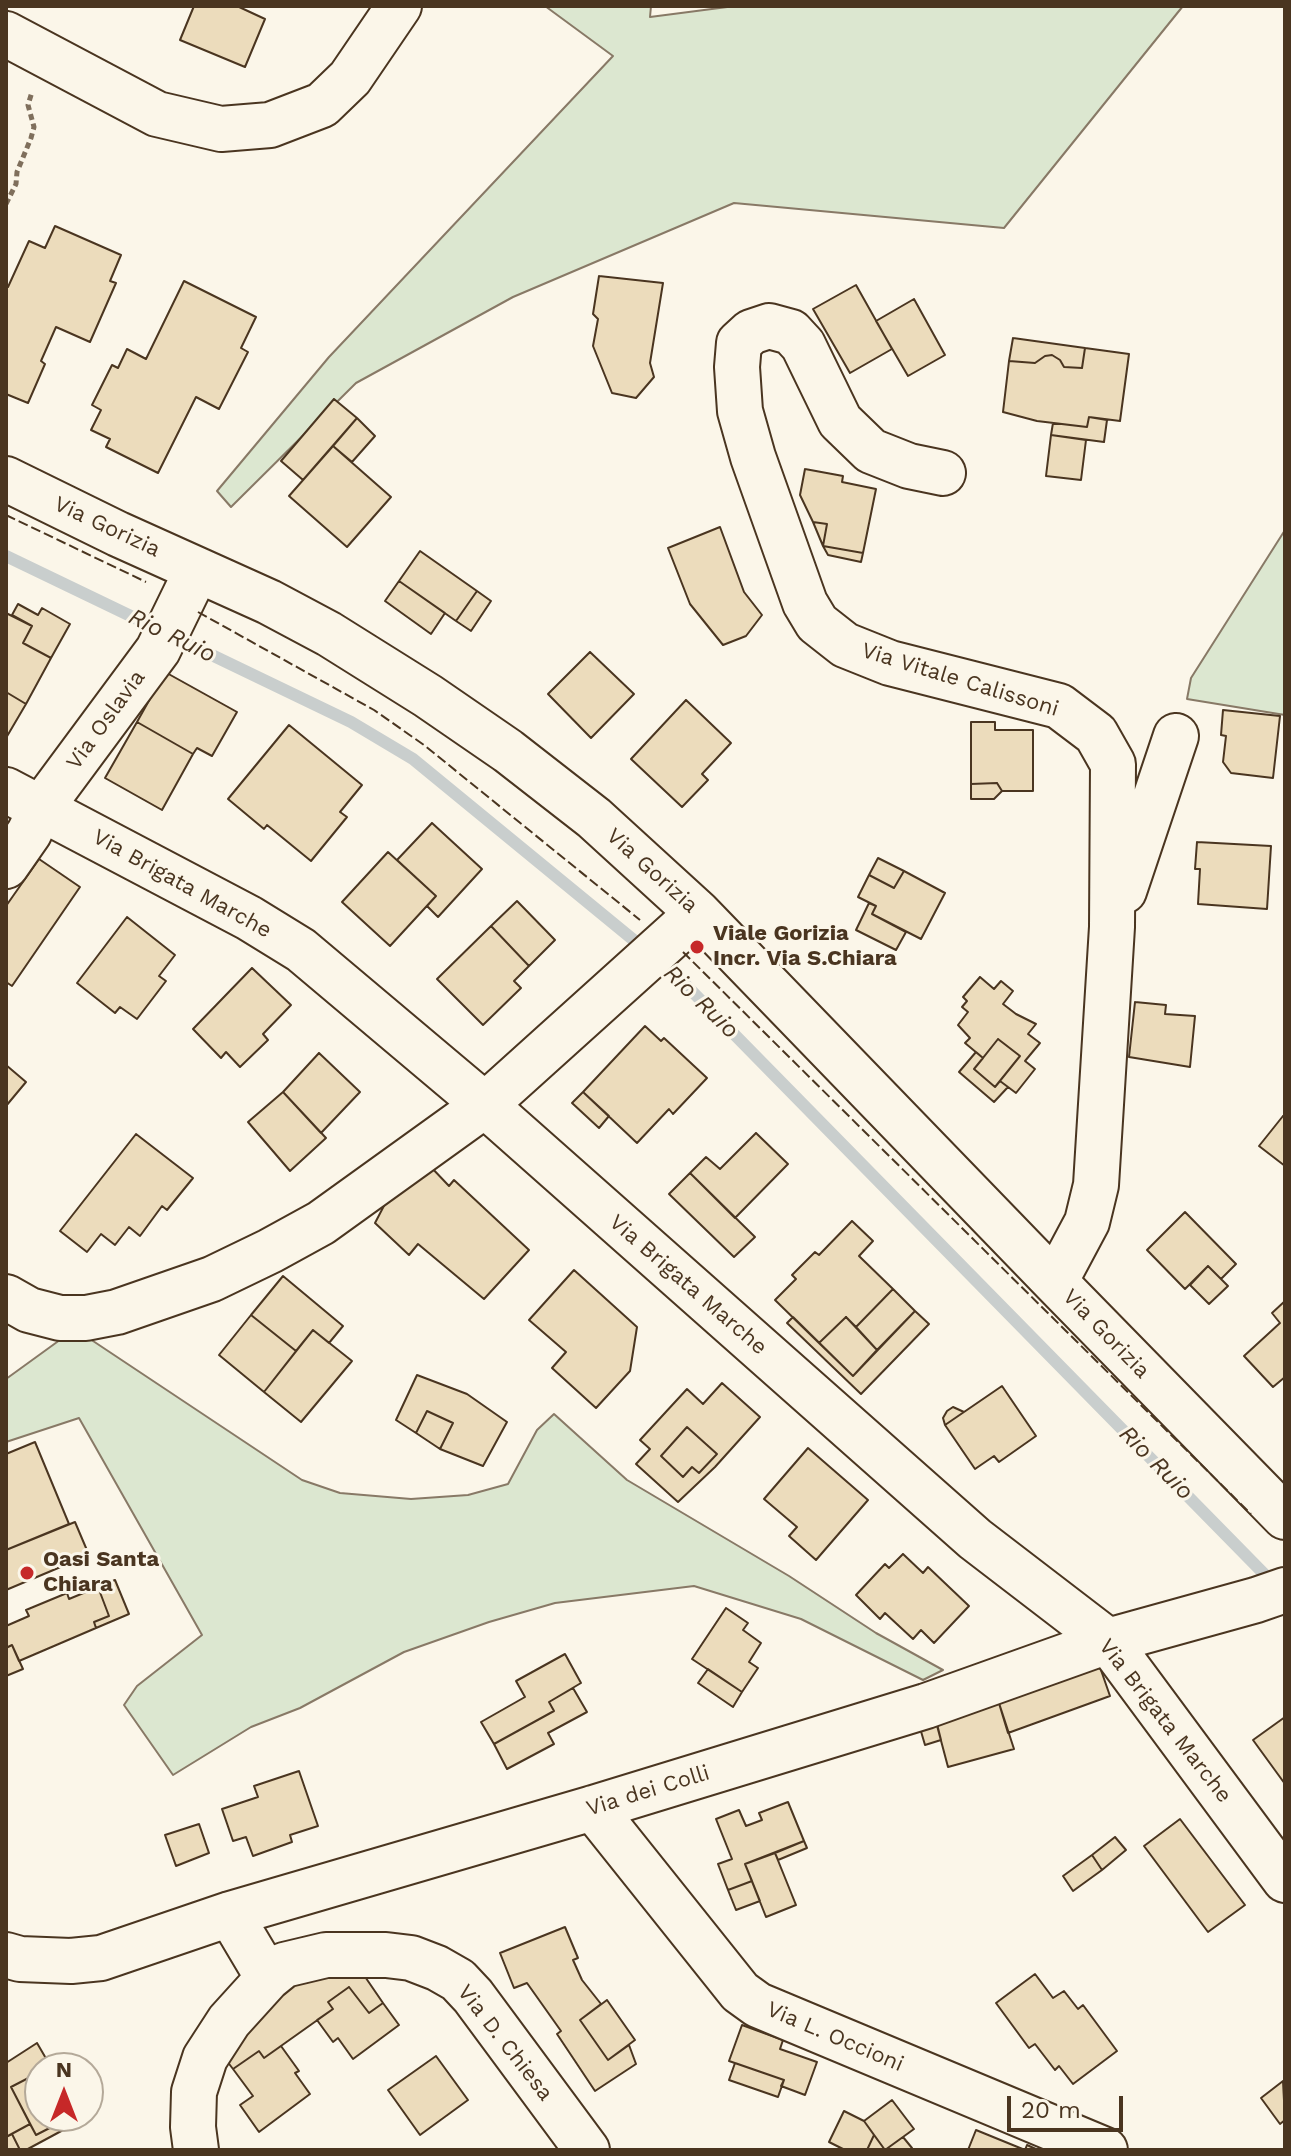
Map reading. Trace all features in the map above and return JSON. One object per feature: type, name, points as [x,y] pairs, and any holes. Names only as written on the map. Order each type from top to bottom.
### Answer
[{"type":"street","points":[[6,34],[157,114],[221,129],[270,125],[322,105],[350,78],[399,6]]},
{"type":"street","name":"Via Vitale Calissoni","points":[[943,473],[909,466],[871,451],[840,421],[803,345],[791,332],[769,326],[751,332],[739,343],[740,411],[753,457],[805,603],[817,623],[845,645],[890,663],[1059,706],[1096,734],[1113,764],[1112,927],[1096,1185],[1087,1222],[1055,1282]]},
{"type":"street","name":"Via Gorizia","points":[[6,479],[118,534],[192,582],[269,602],[329,634],[508,751],[594,818],[684,925],[1055,1282],[1285,1517]]},
{"type":"street","name":"Via Oslavia","points":[[6,866],[29,833],[24,799],[158,650],[192,582]]},
{"type":"street","name":"Via Vitale Calissoni","points":[[1112,927],[1176,736]]},
{"type":"street","name":"Via Brigata Marche","points":[[24,799],[249,918],[301,950],[485,1105],[975,1539],[1108,1641],[1285,1880]]},
{"type":"street","points":[[6,1297],[29,1310],[60,1318],[86,1318],[117,1312],[212,1279],[270,1251],[321,1223],[485,1105],[684,925]]},
{"type":"street","name":"Via dei Colli","points":[[6,1955],[20,1959],[71,1961],[101,1958],[230,1914],[926,1706],[1108,1641],[1271,1595]]},
{"type":"street","name":"Via L. Occioni","points":[[593,1808],[740,1992],[758,2005],[1105,2150]]},
{"type":"street","points":[[196,2150],[194,2092],[205,2058],[229,2021],[268,1978],[230,1914]]},
{"type":"street","name":"Via D. Chiesa","points":[[268,1978],[284,1965],[326,1955],[386,1955],[411,1958],[437,1968],[458,1980],[473,1996],[587,2150]]},
{"type":"path","points":[[6,204],[16,184],[17,172],[34,127],[28,105],[33,90],[54,59]]},
{"type":"green space","points":[[545,6],[651,6],[650,17],[735,6],[1183,6],[1004,228],[734,203],[513,297],[356,383],[231,507],[217,491],[329,357],[613,56]]},
{"type":"green space","points":[[1285,530],[1285,715],[1187,699],[1191,678]]},
{"type":"green space","points":[[75,1329],[302,1480],[340,1493],[411,1499],[468,1495],[508,1484],[537,1430],[554,1414],[627,1480],[789,1576],[876,1633],[943,1670],[923,1680],[801,1619],[694,1586],[555,1603],[404,1652],[300,1708],[251,1727],[173,1775],[124,1705],[137,1686],[202,1635],[79,1418],[6,1442],[6,1379]]},
{"type":"building","points":[[194,6],[237,6],[265,19],[245,67],[180,40]]},
{"type":"building","points":[[55,226],[121,255],[110,281],[116,283],[90,342],[56,327],[41,361],[45,364],[28,403],[6,394],[6,286],[29,241],[45,248]]},
{"type":"building","points":[[599,276],[663,283],[650,363],[654,377],[636,398],[612,393],[593,346],[598,319],[593,314]]},
{"type":"building","points":[[184,281],[256,317],[241,348],[248,352],[219,409],[196,397],[158,473],[106,447],[110,439],[91,430],[101,410],[92,405],[112,365],[118,368],[127,349],[146,359]]},
{"type":"building","points":[[856,285],[892,349],[850,373],[813,309]]},
{"type":"building","points":[[914,299],[945,355],[908,376],[876,321]]},
{"type":"building","points":[[1013,338],[1085,348],[1082,368],[1064,367],[1052,355],[1035,363],[1009,361]]},
{"type":"building","points":[[1085,348],[1129,354],[1120,421],[1089,417],[1087,427],[1037,421],[1003,412],[1009,361],[1035,363],[1052,355],[1064,367],[1082,368]]},
{"type":"building","points":[[334,399],[357,418],[303,480],[281,461]]},
{"type":"building","points":[[1089,417],[1107,420],[1104,442],[1051,435],[1053,423],[1087,427]]},
{"type":"building","points":[[357,418],[375,436],[352,462],[333,446]]},
{"type":"building","points":[[1051,435],[1086,440],[1081,480],[1046,476]]},
{"type":"building","points":[[333,446],[391,497],[347,547],[289,496]]},
{"type":"building","points":[[805,469],[843,476],[842,482],[876,489],[863,553],[823,546],[827,524],[813,522],[800,495]]},
{"type":"building","points":[[813,522],[827,524],[823,546]]},
{"type":"building","points":[[720,527],[744,592],[762,615],[746,636],[723,645],[690,604],[668,548]]},
{"type":"building","points":[[823,546],[863,553],[861,562],[828,555]]},
{"type":"building","points":[[420,551],[477,591],[456,621],[399,581]]},
{"type":"building","points":[[399,581],[445,613],[431,634],[385,601]]},
{"type":"building","points":[[477,591],[491,601],[471,631],[456,621]]},
{"type":"building","points":[[18,604],[38,615],[42,608],[70,624],[51,658],[23,643],[32,626],[12,615]]},
{"type":"building","points":[[6,613],[32,626],[23,643],[51,658],[26,704],[6,692]]},
{"type":"building","points":[[590,652],[634,694],[591,738],[548,694]]},
{"type":"building","points":[[165,672],[237,712],[212,756],[197,748],[193,754],[137,722]]},
{"type":"building","points":[[6,692],[26,704],[6,738]]},
{"type":"building","points":[[686,700],[731,743],[702,774],[708,780],[682,807],[631,759]]},
{"type":"building","points":[[1223,710],[1280,716],[1273,778],[1231,773],[1223,762],[1226,736],[1221,735]]},
{"type":"building","points":[[137,722],[193,754],[162,810],[105,778]]},
{"type":"building","points":[[971,722],[995,722],[995,730],[1033,730],[1033,791],[1002,791],[997,783],[971,784]]},
{"type":"building","points":[[289,725],[362,785],[340,812],[347,817],[311,861],[267,825],[264,829],[228,799]]},
{"type":"building","points":[[997,783],[1002,791],[994,799],[971,799],[971,784]]},
{"type":"building","points":[[432,823],[482,869],[438,917],[427,906],[436,896],[397,860]]},
{"type":"building","points":[[1197,842],[1271,846],[1267,909],[1198,904],[1200,869],[1195,869]]},
{"type":"building","points":[[388,852],[436,896],[390,946],[342,902]]},
{"type":"building","points":[[878,858],[904,871],[894,888],[869,875]]},
{"type":"building","points":[[39,859],[80,887],[12,986],[6,982],[6,906]]},
{"type":"building","points":[[904,871],[945,893],[921,939],[872,914],[876,906],[858,897],[869,875],[894,888]]},
{"type":"building","points":[[517,901],[555,940],[529,966],[491,926]]},
{"type":"building","points":[[869,903],[876,906],[872,914],[906,932],[896,950],[856,930]]},
{"type":"building","points":[[127,917],[175,955],[159,976],[166,981],[137,1019],[120,1007],[115,1013],[77,983]]},
{"type":"building","points":[[491,926],[529,966],[514,981],[521,988],[483,1025],[437,979]]},
{"type":"building","points":[[252,968],[291,1005],[263,1034],[268,1040],[240,1067],[226,1052],[221,1058],[193,1029]]},
{"type":"building","points":[[980,977],[994,989],[1001,981],[1013,991],[1003,1004],[1036,1024],[1028,1034],[1040,1043],[1025,1061],[1035,1069],[1016,1093],[1000,1081],[1020,1056],[998,1039],[983,1058],[965,1043],[970,1038],[958,1025],[968,1012],[962,1007],[967,1001],[963,997]]},
{"type":"building","points":[[1135,1002],[1166,1005],[1165,1014],[1195,1016],[1190,1067],[1129,1057]]},
{"type":"building","points":[[645,1026],[661,1041],[664,1038],[707,1078],[673,1114],[669,1109],[637,1143],[583,1092]]},
{"type":"building","points":[[998,1039],[1020,1056],[995,1087],[974,1069]]},
{"type":"building","points":[[976,1052],[983,1058],[974,1069],[995,1087],[1000,1081],[1008,1087],[994,1102],[959,1072]]},
{"type":"building","points":[[319,1053],[360,1092],[321,1133],[283,1092]]},
{"type":"building","points":[[6,1065],[26,1082],[6,1106]]},
{"type":"building","points":[[283,1092],[326,1138],[290,1171],[248,1122]]},
{"type":"building","points":[[583,1092],[609,1116],[599,1128],[572,1103]]},
{"type":"building","points":[[1283,1116],[1285,1118],[1285,1166],[1259,1146]]},
{"type":"building","points":[[756,1133],[788,1164],[735,1218],[690,1173],[706,1157],[720,1169]]},
{"type":"building","points":[[136,1134],[193,1178],[167,1210],[162,1206],[140,1236],[129,1227],[115,1245],[101,1234],[87,1252],[60,1231]]},
{"type":"building","points":[[430,1166],[449,1186],[454,1180],[529,1250],[484,1299],[418,1244],[409,1255],[375,1223],[387,1200]]},
{"type":"building","points":[[690,1173],[755,1237],[734,1257],[669,1194]]},
{"type":"building","points":[[1185,1212],[1236,1264],[1221,1279],[1208,1266],[1185,1289],[1147,1250]]},
{"type":"building","points":[[852,1221],[873,1241],[859,1256],[893,1289],[856,1327],[846,1317],[819,1343],[775,1300],[796,1279],[792,1275],[815,1252],[819,1255]]},
{"type":"building","points":[[1208,1266],[1228,1286],[1209,1304],[1190,1285]]},
{"type":"building","points":[[574,1270],[637,1327],[630,1371],[596,1408],[552,1368],[566,1352],[529,1320]]},
{"type":"building","points":[[283,1276],[343,1326],[329,1343],[313,1330],[296,1351],[251,1315]]},
{"type":"building","points":[[893,1289],[915,1311],[877,1350],[856,1327]]},
{"type":"building","points":[[1285,1301],[1285,1377],[1273,1387],[1244,1356],[1280,1323],[1272,1313]]},
{"type":"building","points":[[915,1311],[929,1324],[861,1394],[787,1323],[793,1317],[853,1376]]},
{"type":"building","points":[[251,1315],[296,1351],[264,1392],[219,1355]]},
{"type":"building","points":[[846,1317],[877,1350],[853,1376],[819,1343]]},
{"type":"building","points":[[313,1330],[352,1361],[301,1422],[264,1392]]},
{"type":"building","points":[[417,1375],[467,1394],[507,1422],[483,1466],[440,1449],[453,1423],[427,1411],[416,1433],[396,1420]]},
{"type":"building","points":[[722,1383],[760,1417],[678,1502],[636,1464],[650,1449],[640,1440],[687,1389],[703,1404]],"holes":[[[687,1427],[717,1454],[699,1473],[692,1467],[683,1477],[661,1456]]]},
{"type":"building","points":[[1002,1386],[1036,1436],[999,1462],[994,1456],[975,1469],[945,1425]]},
{"type":"building","points":[[953,1407],[964,1412],[945,1425],[943,1418]]},
{"type":"building","points":[[427,1411],[453,1423],[440,1449],[416,1433]]},
{"type":"building","points":[[687,1427],[717,1454],[699,1473],[692,1467],[683,1477],[661,1456]]},
{"type":"building","points":[[35,1442],[69,1524],[6,1550],[6,1454]]},
{"type":"building","points":[[808,1448],[868,1500],[816,1560],[789,1536],[797,1527],[764,1499]]},
{"type":"building","name":"Oasi Santa Chiara","points":[[75,1522],[89,1555],[6,1590],[6,1550]]},
{"type":"building","points":[[903,1554],[923,1573],[928,1567],[969,1606],[934,1643],[921,1630],[913,1639],[885,1613],[880,1619],[856,1595],[885,1564],[889,1568]]},
{"type":"building","points":[[115,1580],[129,1614],[96,1628],[94,1622],[109,1616],[98,1587]]},
{"type":"building","points":[[98,1587],[109,1616],[94,1622],[96,1628],[19,1661],[12,1645],[6,1648],[6,1626],[29,1616],[26,1610],[67,1593],[69,1599]]},
{"type":"building","points":[[726,1608],[748,1623],[743,1630],[761,1643],[749,1662],[758,1668],[742,1692],[692,1659]]},
{"type":"building","points":[[12,1645],[23,1669],[6,1676],[6,1648]]},
{"type":"building","points":[[1094,1650],[1110,1696],[1008,1733],[998,1700]]},
{"type":"building","points":[[565,1654],[581,1683],[549,1702],[554,1711],[494,1744],[481,1722],[525,1697],[516,1681]]},
{"type":"building","points":[[708,1669],[742,1692],[733,1707],[698,1683]]},
{"type":"building","points":[[573,1688],[587,1712],[548,1733],[554,1744],[507,1769],[494,1744],[554,1711],[549,1702]]},
{"type":"building","points":[[998,1700],[1014,1749],[948,1767],[935,1718]]},
{"type":"building","points":[[1285,1717],[1285,1784],[1253,1740]]},
{"type":"building","points":[[937,1724],[941,1740],[925,1745],[920,1728]]},
{"type":"building","points":[[299,1771],[318,1826],[290,1835],[292,1842],[253,1856],[246,1837],[233,1841],[222,1809],[258,1797],[254,1786]]},
{"type":"building","points":[[788,1802],[804,1841],[745,1864],[752,1881],[728,1890],[718,1864],[732,1859],[716,1819],[739,1810],[746,1826],[762,1820],[759,1813]]},
{"type":"building","points":[[1180,1819],[1245,1905],[1208,1932],[1144,1846]]},
{"type":"building","points":[[199,1824],[209,1853],[176,1866],[165,1835]]},
{"type":"building","points":[[1115,1837],[1126,1850],[1102,1870],[1092,1855]]},
{"type":"building","points":[[804,1841],[807,1848],[778,1860],[775,1853]]},
{"type":"building","points":[[775,1853],[796,1905],[766,1917],[745,1864]]},
{"type":"building","points":[[1092,1855],[1102,1870],[1073,1891],[1063,1876]]},
{"type":"building","points":[[752,1881],[760,1901],[736,1910],[728,1890]]},
{"type":"building","points":[[565,1927],[578,1958],[573,1960],[582,1980],[601,2004],[580,2020],[608,2060],[629,2045],[636,2064],[595,2091],[557,2034],[561,2031],[527,1983],[514,1988],[500,1953]]},
{"type":"building","points":[[357,1965],[383,2003],[369,2013],[349,1987],[328,2002],[333,2009],[264,2058],[259,2051],[233,2069],[220,2052],[297,1980]]},
{"type":"building","points":[[1035,1974],[1053,1998],[1064,1991],[1078,2009],[1083,2005],[1117,2051],[1073,2084],[1059,2066],[1055,2070],[1035,2044],[1029,2048],[996,2003]]},
{"type":"building","points":[[349,1987],[369,2013],[383,2003],[399,2025],[353,2059],[338,2038],[333,2042],[317,2020],[333,2009],[328,2002]]},
{"type":"building","points":[[607,2000],[635,2040],[608,2060],[580,2020]]},
{"type":"building","points":[[742,2025],[783,2040],[780,2049],[817,2062],[805,2095],[781,2086],[784,2080],[729,2061]]},
{"type":"building","points":[[37,2043],[42,2052],[24,2052],[24,2080],[11,2087],[24,2112],[24,2127],[6,2137],[6,2063]]},
{"type":"building","points":[[281,2046],[299,2071],[295,2073],[310,2094],[259,2132],[240,2105],[253,2096],[233,2069],[259,2051],[264,2058]]},
{"type":"building","points":[[436,2056],[468,2100],[420,2135],[388,2090]]},
{"type":"building","points":[[735,2063],[784,2080],[778,2097],[729,2080]]},
{"type":"building","points":[[24,2080],[24,2112],[11,2087]]},
{"type":"building","points":[[1283,2081],[1285,2120],[1280,2124],[1261,2098]]},
{"type":"building","points":[[892,2100],[914,2129],[885,2150],[864,2121]]},
{"type":"building","points":[[844,2111],[864,2121],[874,2135],[867,2150],[845,2150],[829,2142]]},
{"type":"building","points":[[24,2127],[24,2132],[34,2132],[36,2135],[59,2132],[26,2150],[20,2150],[12,2134]]},
{"type":"building","points":[[976,2130],[1025,2150],[968,2150]]},
{"type":"building","points":[[12,2134],[20,2150],[6,2150],[6,2137]]},
{"type":"building","points":[[874,2135],[885,2150],[867,2150]]},
{"type":"building","points":[[903,2137],[912,2148],[885,2150]]},
{"type":"waterway","name":"Rio Ruio","points":[[6,556],[351,722],[413,759],[675,974],[1274,1584]]},
{"type":"fence","points":[[6,515],[146,582]]},
{"type":"fence","points":[[198,612],[374,710],[424,745],[640,920]]},
{"type":"fence","points":[[683,952],[1251,1514]]},
{"type":"place","name":"Viale Gorizia Incr. Via S.Chiara","points":[[697,947]]},
{"type":"place","name":"Oasi Santa Chiara","points":[[27,1573]]}]
